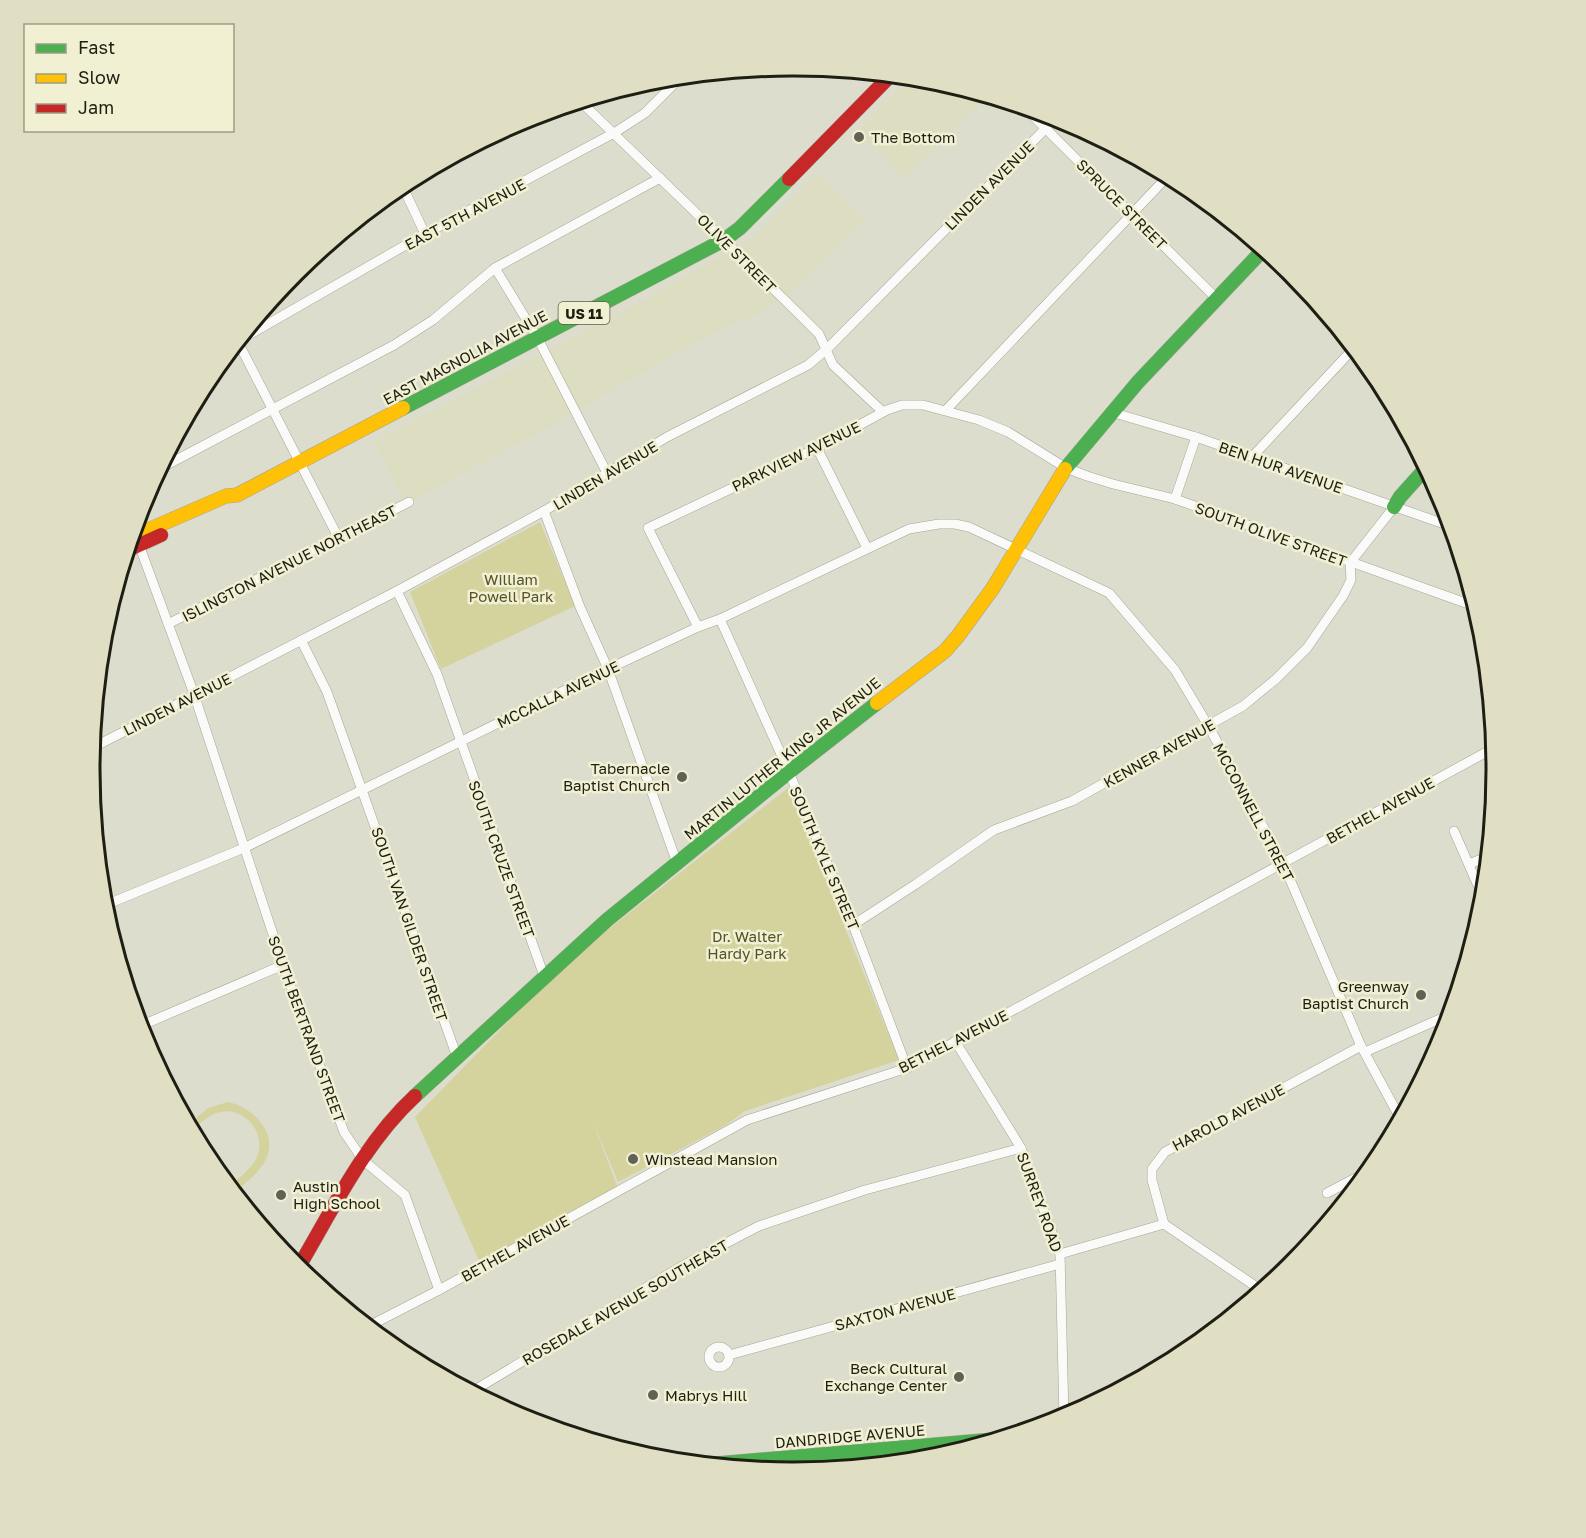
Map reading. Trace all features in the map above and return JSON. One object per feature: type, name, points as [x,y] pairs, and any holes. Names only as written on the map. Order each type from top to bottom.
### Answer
[{"type":"main road","name":"EAST MAGNOLIA AVENUE","points":[[140,538],[230,503],[237,495],[300,461],[724,240],[740,228],[884,82]]},
{"type":"main road","name":"MARTIN LUTHER KING JR AVENUE","points":[[303,1259],[363,1160],[398,1112],[607,920],[789,772],[945,651],[963,632],[1018,548],[1066,468],[1111,412],[1258,256]]},
{"type":"main road","points":[[1394,507],[1400,496],[1420,475]]},
{"type":"main road","name":"DANDRIDGE AVENUE","points":[[753,1460],[799,1456],[873,1457]]},
{"type":"street","name":"EAST 5TH AVENUE","points":[[257,331],[425,234],[614,133],[645,113],[670,88]]},
{"type":"street","name":"OLIVE STREET","points":[[587,108],[819,334],[833,365],[883,412]]},
{"type":"street","name":"SPRUCE STREET","points":[[1040,122],[1218,300]]},
{"type":"street","name":"LINDEN AVENUE","points":[[101,743],[397,591],[544,511],[667,437],[802,369],[827,349],[1049,125]]},
{"type":"street","points":[[173,462],[415,333],[495,268],[660,178]]},
{"type":"street","points":[[946,410],[1162,183]]},
{"type":"street","points":[[406,194],[425,234]]},
{"type":"street","points":[[495,268],[537,337],[607,473]]},
{"type":"street","points":[[243,349],[339,539]]},
{"type":"street","points":[[1252,457],[1348,355]]},
{"type":"street","name":"PARKVIEW AVENUE","points":[[698,627],[648,528],[817,448],[895,406],[912,404],[946,410],[1008,432],[1066,468]]},
{"type":"street","name":"BEN HUR AVENUE","points":[[1111,412],[1196,437],[1440,523]]},
{"type":"street","points":[[1175,499],[1196,437]]},
{"type":"street","points":[[817,448],[867,548]]},
{"type":"street","name":"SOUTH OLIVE STREET","points":[[1066,468],[1113,484],[1175,499],[1465,603]]},
{"type":"street","name":"ISLINGTON AVENUE NORTHEAST","points":[[168,624],[409,502]]},
{"type":"street","name":"KENNER AVENUE","points":[[853,925],[916,885],[994,830],[1072,801],[1209,727],[1260,693],[1307,648],[1343,596],[1351,580],[1350,563],[1394,507]]},
{"type":"street","points":[[544,511],[580,607],[608,669],[677,863]]},
{"type":"street","name":"MCCALLA AVENUE","points":[[114,902],[244,848],[608,669],[916,527],[955,524],[981,531],[1018,548]]},
{"type":"street","name":"SOUTH BERTRAND STREET","points":[[137,547],[194,694],[283,965],[344,1132],[363,1160],[405,1195],[439,1290]]},
{"type":"street","name":"MCCONNELL STREET","points":[[1018,548],[1109,593],[1175,670],[1209,727],[1283,863],[1363,1049],[1396,1110]]},
{"type":"street","name":"SOUTH CRUZE STREET","points":[[397,591],[437,674],[544,976]]},
{"type":"street","name":"SOUTH KYLE STREET","points":[[720,619],[789,772],[853,925],[907,1068]]},
{"type":"street","name":"SOUTH VAN GILDER STREET","points":[[301,640],[327,692],[457,1057]]},
{"type":"street","name":"BETHEL AVENUE","points":[[377,1322],[747,1120],[907,1068],[1485,753]]},
{"type":"street","points":[[1454,831],[1476,881]]},
{"type":"street","points":[[1469,864],[1480,859]]},
{"type":"street","points":[[149,1022],[283,965]]},
{"type":"street","name":"HAROLD AVENUE","points":[[1164,1224],[1152,1180],[1152,1169],[1165,1152],[1179,1142],[1363,1049],[1439,1019]]},
{"type":"street","name":"SURREY ROAD","points":[[955,1041],[1021,1148],[1060,1254],[1064,1406]]},
{"type":"street","name":"ROSEDALE AVENUE SOUTHEAST","points":[[480,1387],[682,1266],[759,1226],[865,1190],[1021,1148]]},
{"type":"street","points":[[1327,1193],[1349,1181]]},
{"type":"street","points":[[1060,1254],[1164,1224],[1255,1286]]},
{"type":"street","name":"SAXTON AVENUE","points":[[729,1355],[1060,1264]]},
{"type":"street","points":[[799,1456],[800,1462]]},
{"type":"shaded area","points":[[903,86],[980,102],[905,178],[858,131]]},
{"type":"shaded area","points":[[817,173],[865,219],[789,295],[757,314],[719,330],[550,427],[405,504],[375,441],[745,246]]},
{"type":"green space","name":"William Powell Park","points":[[540,522],[575,606],[441,669],[410,592]]},
{"type":"green space","name":"Dr. Walter Hardy Park","points":[[788,788],[899,1060],[745,1111],[726,1125],[618,1182],[592,1119],[617,1186],[482,1267],[415,1117],[544,985],[601,935]]},
{"type":"green space","points":[[228,1102],[237,1105],[255,1116],[262,1123],[266,1132],[269,1151],[265,1161],[252,1178],[241,1187],[236,1180],[250,1167],[258,1154],[259,1145],[255,1129],[244,1117],[229,1111],[212,1115],[199,1125],[195,1119],[208,1108]]},
{"type":"traffic: fast","points":[[403,408],[724,240],[740,228],[789,179]]},
{"type":"traffic: fast","points":[[1065,469],[1138,382],[1258,255]]},
{"type":"traffic: fast","points":[[1394,507],[1420,475]]},
{"type":"traffic: fast","points":[[415,1096],[607,920],[877,703]]},
{"type":"traffic: fast","points":[[755,1460],[947,1444]]},
{"type":"traffic: slow","points":[[142,533],[226,496],[237,495],[403,408]]},
{"type":"traffic: slow","points":[[877,703],[945,651],[958,636],[993,588],[1065,469]]},
{"type":"traffic: jam","points":[[789,179],[884,82]]},
{"type":"traffic: jam","points":[[137,546],[161,535]]},
{"type":"traffic: jam","points":[[303,1259],[350,1178],[380,1134],[415,1096]]},
{"type":"place","name":"The Bottom","points":[[859,137]]},
{"type":"place","name":"Tabernacle Baptist Church","points":[[682,777]]},
{"type":"place","name":"Greenway Baptist Church","points":[[1421,995]]},
{"type":"place","name":"Winstead Mansion","points":[[633,1159]]},
{"type":"place","name":"Austin High School","points":[[281,1195]]},
{"type":"place","name":"Beck Cultural Exchange Center","points":[[959,1377]]},
{"type":"place","name":"Mabrys Hill","points":[[653,1395]]}]
